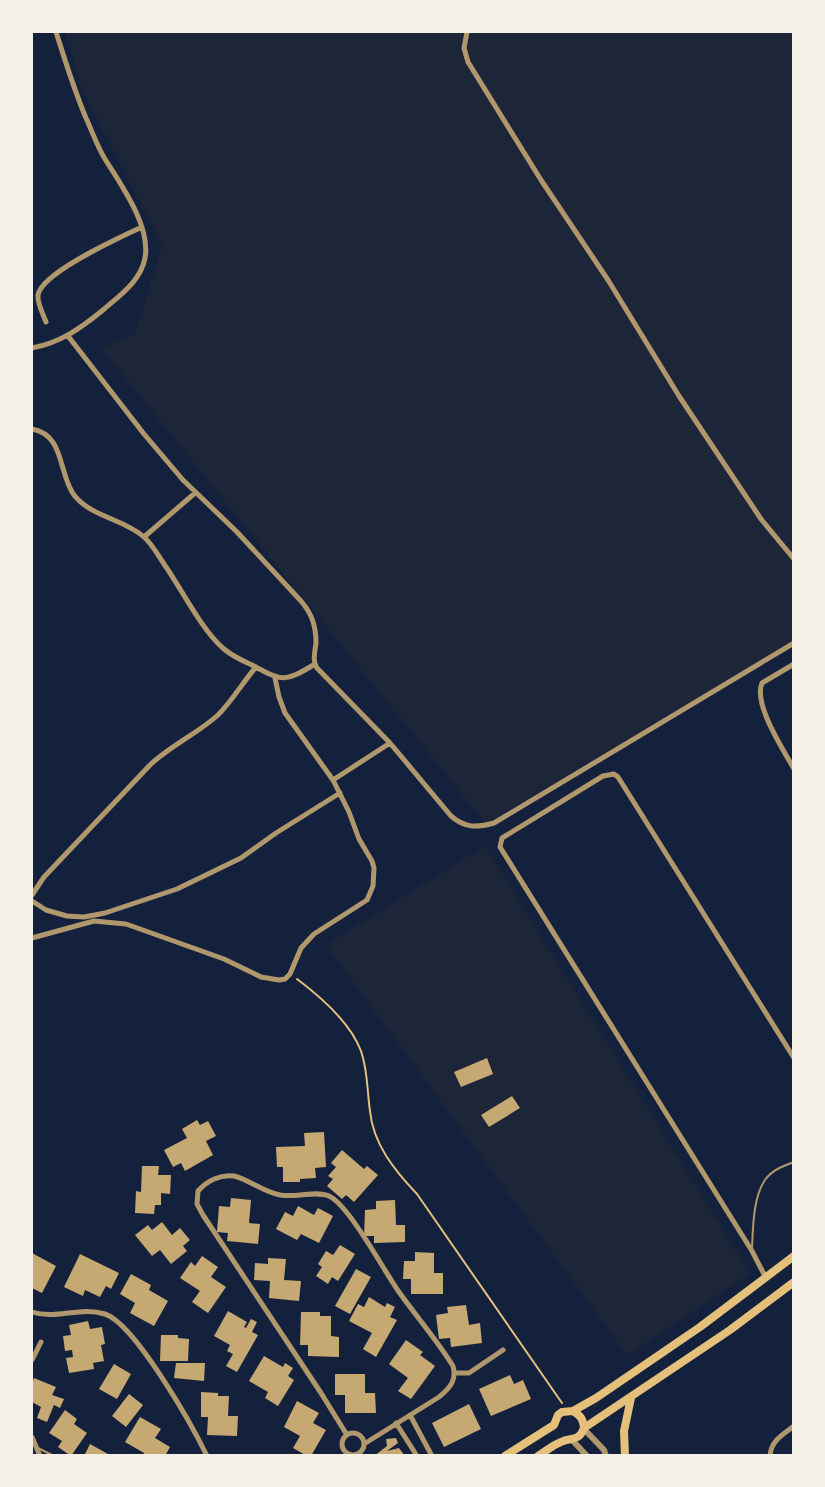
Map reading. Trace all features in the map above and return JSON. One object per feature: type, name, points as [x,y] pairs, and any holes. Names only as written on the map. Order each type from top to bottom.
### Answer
[{"type":"main road","points":[[794,1256],[700,1327],[570,1411],[558,1415],[554,1425],[556,1434],[564,1440],[573,1441],[578,1438],[584,1429],[730,1330],[794,1282]]},
{"type":"main road","points":[[625,1455],[624,1431],[631,1398]]},
{"type":"main road","points":[[570,1411],[580,1415],[584,1421],[584,1429]]},
{"type":"main road","points":[[505,1455],[554,1425]]},
{"type":"main road","points":[[538,1455],[564,1440]]},
{"type":"street","points":[[32,348],[68,336],[104,309],[139,276],[146,248],[142,227],[129,198],[104,157],[85,117],[56,32]]},
{"type":"street","points":[[467,32],[464,48],[468,62],[608,280],[679,396],[761,519],[794,559]]},
{"type":"street","points":[[46,322],[38,298],[44,285],[79,258],[142,227]]},
{"type":"street","points":[[68,336],[144,434],[195,493],[237,532],[307,608],[314,623],[315,664],[390,743],[460,824],[479,827],[494,822],[794,643]]},
{"type":"street","points":[[32,429],[39,430],[51,440],[60,455],[74,495],[105,517],[144,537],[217,642],[229,652],[275,678],[292,676],[315,664]]},
{"type":"street","points":[[144,537],[195,493]]},
{"type":"street","points":[[794,664],[762,683],[759,695],[763,709],[794,769]]},
{"type":"street","points":[[32,895],[44,877],[150,765],[164,752],[207,725],[220,713],[256,668]]},
{"type":"street","points":[[32,938],[88,922],[126,924],[224,959],[261,977],[279,980],[285,979],[290,974],[298,953],[308,940],[367,900],[372,892],[374,877],[372,861],[359,839],[333,780],[285,713],[275,678]]},
{"type":"street","points":[[333,780],[390,743]]},
{"type":"street","points":[[766,1278],[752,1251],[500,847],[504,834],[603,776],[614,774],[618,777],[794,1058]]},
{"type":"street","points":[[32,901],[46,910],[67,916],[84,917],[105,913],[168,892],[241,858],[340,793]]},
{"type":"street","points":[[222,1176],[234,1176],[267,1192],[297,1196],[322,1194],[338,1202],[406,1302],[448,1358],[455,1373],[449,1390],[364,1444],[362,1451],[356,1455],[346,1453],[342,1444],[347,1435],[197,1204],[200,1188],[210,1181],[222,1176]]},
{"type":"street","points":[[32,1312],[48,1316],[86,1310],[107,1315],[124,1327],[168,1386],[207,1455]]},
{"type":"street","points":[[32,1360],[41,1342]]},
{"type":"street","points":[[455,1373],[469,1373],[503,1350]]},
{"type":"street","points":[[410,1415],[426,1448],[432,1455]]},
{"type":"street","points":[[396,1423],[417,1455]]},
{"type":"street","points":[[770,1455],[772,1445],[776,1440],[794,1426]]},
{"type":"street","points":[[584,1429],[606,1455]]},
{"type":"street","points":[[347,1435],[356,1434],[364,1444]]},
{"type":"street","points":[[32,1437],[40,1455]]},
{"type":"street","points":[[573,1441],[587,1455]]},
{"type":"lane","points":[[752,1251],[756,1207],[761,1187],[774,1171],[794,1162]]},
{"type":"lane","points":[[37,1448],[54,1455]]},
{"type":"path","points":[[290,974],[318,998],[348,1029],[364,1061],[372,1126],[385,1155],[397,1174],[417,1194],[570,1411]]},
{"type":"shaded area","points":[[65,32],[793,32],[793,640],[486,824],[101,348],[135,334],[162,246],[82,90]]},
{"type":"shaded area","points":[[485,846],[750,1273],[627,1355],[326,945]]},
{"type":"building","points":[[487,1058],[493,1074],[461,1087],[454,1072]]},
{"type":"building","points":[[512,1096],[520,1108],[489,1127],[481,1115]]},
{"type":"building","points":[[197,1120],[200,1125],[208,1121],[216,1136],[206,1141],[213,1155],[185,1171],[181,1163],[173,1167],[164,1150],[187,1138],[182,1129]]},
{"type":"building","points":[[324,1132],[326,1167],[315,1168],[316,1178],[300,1179],[300,1182],[283,1182],[283,1167],[277,1167],[276,1147],[305,1146],[304,1133]]},
{"type":"building","points":[[342,1150],[364,1169],[367,1166],[378,1175],[354,1202],[346,1195],[342,1199],[327,1186],[333,1179],[328,1176],[336,1167],[331,1163]]},
{"type":"building","points":[[142,1166],[159,1166],[158,1175],[171,1175],[170,1194],[161,1193],[161,1205],[155,1205],[154,1214],[135,1213],[136,1191],[141,1192]]},
{"type":"building","points":[[231,1198],[251,1200],[249,1223],[260,1224],[258,1244],[227,1241],[228,1233],[217,1232],[219,1206],[230,1207]]},
{"type":"building","points":[[395,1200],[396,1225],[405,1225],[405,1242],[374,1243],[374,1236],[364,1236],[365,1210],[376,1209],[376,1201]]},
{"type":"building","points":[[298,1206],[314,1215],[318,1208],[333,1216],[319,1243],[301,1234],[297,1240],[276,1229],[285,1212],[293,1216]]},
{"type":"building","points":[[162,1222],[172,1235],[180,1228],[190,1240],[183,1246],[187,1251],[171,1264],[160,1250],[152,1256],[135,1235],[148,1225],[152,1230]]},
{"type":"building","points":[[340,1245],[355,1254],[338,1281],[332,1277],[328,1284],[316,1276],[322,1267],[318,1264],[326,1251],[333,1255]]},
{"type":"building","points":[[415,1252],[434,1253],[434,1273],[443,1273],[443,1294],[411,1294],[411,1279],[403,1279],[404,1261],[415,1261]]},
{"type":"building","points":[[32,1253],[56,1266],[42,1293],[32,1288]]},
{"type":"building","points":[[80,1254],[119,1273],[111,1289],[106,1286],[100,1297],[85,1290],[83,1296],[64,1287]]},
{"type":"building","points":[[202,1256],[218,1267],[211,1277],[226,1287],[208,1313],[192,1302],[200,1291],[180,1278],[191,1262],[195,1266]]},
{"type":"building","points":[[268,1258],[286,1259],[284,1280],[301,1281],[299,1301],[269,1298],[270,1281],[254,1280],[255,1263],[268,1264]]},
{"type":"building","points":[[356,1269],[371,1277],[350,1314],[335,1306]]},
{"type":"building","points":[[131,1274],[151,1285],[149,1290],[168,1301],[154,1326],[130,1313],[135,1303],[120,1294]]},
{"type":"building","points":[[369,1297],[385,1307],[387,1303],[395,1307],[390,1317],[397,1320],[376,1357],[363,1349],[372,1333],[349,1321],[358,1304],[364,1307]]},
{"type":"building","points":[[466,1305],[469,1325],[480,1323],[482,1343],[451,1347],[450,1338],[439,1339],[436,1315],[448,1313],[447,1307]]},
{"type":"building","points":[[228,1311],[247,1322],[244,1327],[246,1328],[251,1319],[257,1322],[252,1332],[258,1335],[237,1372],[226,1366],[233,1354],[227,1351],[230,1345],[214,1336]]},
{"type":"building","points":[[301,1312],[320,1312],[320,1316],[331,1316],[331,1336],[339,1337],[339,1357],[308,1356],[308,1345],[300,1345]]},
{"type":"building","points":[[88,1321],[90,1329],[102,1327],[105,1344],[101,1345],[104,1361],[93,1363],[94,1369],[69,1373],[66,1358],[73,1357],[72,1350],[65,1351],[63,1336],[71,1335],[69,1325]]},
{"type":"building","points":[[161,1335],[178,1335],[178,1338],[189,1339],[188,1361],[160,1361]]},
{"type":"building","points":[[406,1340],[423,1352],[420,1355],[435,1366],[411,1399],[398,1391],[408,1378],[389,1364]]},
{"type":"building","points":[[264,1356],[283,1367],[285,1363],[293,1368],[288,1376],[294,1380],[278,1406],[265,1398],[268,1392],[249,1381]]},
{"type":"building","points":[[176,1363],[205,1363],[204,1381],[174,1378]]},
{"type":"building","points":[[114,1364],[131,1374],[117,1399],[99,1389]]},
{"type":"building","points":[[335,1374],[365,1374],[365,1393],[375,1393],[376,1413],[345,1413],[345,1395],[335,1395]]},
{"type":"building","points":[[510,1375],[514,1384],[523,1380],[531,1399],[491,1416],[479,1389]]},
{"type":"building","points":[[34,1378],[56,1387],[52,1395],[64,1399],[60,1408],[54,1405],[47,1422],[37,1418],[41,1407],[32,1402]]},
{"type":"building","points":[[201,1392],[229,1396],[228,1416],[238,1416],[237,1436],[207,1435],[208,1417],[201,1417]]},
{"type":"building","points":[[129,1394],[143,1405],[126,1427],[112,1416]]},
{"type":"building","points":[[297,1401],[319,1413],[313,1423],[326,1430],[311,1456],[293,1448],[300,1436],[284,1427]]},
{"type":"building","points":[[469,1404],[481,1429],[444,1447],[432,1423]]},
{"type":"building","points":[[65,1410],[77,1419],[74,1424],[87,1433],[71,1456],[58,1447],[62,1441],[49,1433]]},
{"type":"building","points":[[140,1417],[161,1429],[155,1438],[170,1447],[165,1456],[143,1456],[144,1453],[125,1442]]},
{"type":"building","points":[[396,1438],[398,1443],[387,1451],[399,1448],[405,1456],[374,1456],[387,1446],[386,1439]]},
{"type":"building","points":[[90,1444],[108,1454],[107,1456],[84,1456]]}]
